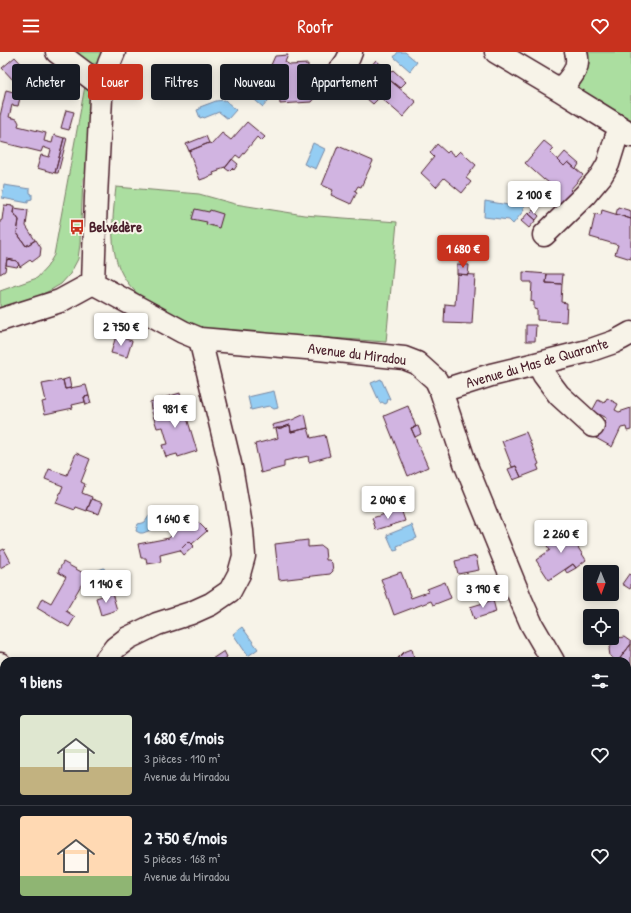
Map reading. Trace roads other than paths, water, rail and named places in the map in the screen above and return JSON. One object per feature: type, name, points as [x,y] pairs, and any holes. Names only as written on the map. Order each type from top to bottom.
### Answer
[{"type":"street","points":[[57,52],[88,75]]},
{"type":"street","points":[[108,64],[114,52]]},
{"type":"street","points":[[345,64],[351,52]]},
{"type":"street","points":[[496,52],[560,90],[629,134]]},
{"type":"street","points":[[560,90],[573,75],[576,68],[578,59],[576,52]]},
{"type":"street","points":[[0,320],[60,301],[93,283],[101,100]]},
{"type":"street","points":[[544,235],[585,195],[600,176],[608,164],[616,138],[629,134]]},
{"type":"street","name":"Avenue du Miradou","points":[[93,283],[183,332],[200,339],[404,358],[417,363],[436,380],[442,391],[465,463],[521,600],[532,625],[551,657]]},
{"type":"street","points":[[108,657],[128,638],[157,624],[191,613],[211,604],[230,591],[239,574],[244,556],[242,531],[232,472],[200,339]]},
{"type":"street","name":"Avenue du Mas de Quarante","points":[[442,391],[491,375],[588,351],[628,339]]},
{"type":"street","points":[[538,364],[559,396],[593,426]]},
{"type":"street","name":"Avenue du Miradou","points":[[532,625],[536,657]]},
{"type":"water","points":[[398,52],[405,52],[417,62],[410,71],[394,57]]},
{"type":"water","points":[[225,100],[236,110],[228,119],[219,112],[204,118],[200,118],[197,110],[200,109],[200,107],[216,101]]},
{"type":"water","points":[[255,100],[269,100],[263,107]]},
{"type":"water","points":[[313,143],[325,149],[316,169],[304,164]]},
{"type":"water","points":[[4,185],[30,189],[32,199],[28,200],[28,203],[2,198]]},
{"type":"water","points":[[520,199],[526,204],[523,208],[524,210],[513,224],[509,220],[484,217],[485,201],[514,206]]},
{"type":"water","points":[[453,242],[467,244],[466,254],[452,256],[439,253],[440,243]]},
{"type":"water","points":[[381,379],[390,399],[388,399],[387,403],[385,404],[382,402],[380,403],[371,383]]},
{"type":"water","points":[[274,391],[278,408],[274,409],[269,406],[251,410],[248,397]]},
{"type":"water","points":[[153,515],[158,518],[158,526],[156,528],[143,533],[136,531],[138,524],[145,522],[149,516]]},
{"type":"water","points":[[412,525],[417,538],[397,546],[398,550],[394,551],[387,535]]},
{"type":"water","points":[[104,568],[111,591],[100,594],[93,572]]},
{"type":"water","points":[[242,627],[258,649],[248,656],[233,634]]},
{"type":"place","name":"Belvédère","points":[[77,227]]}]
